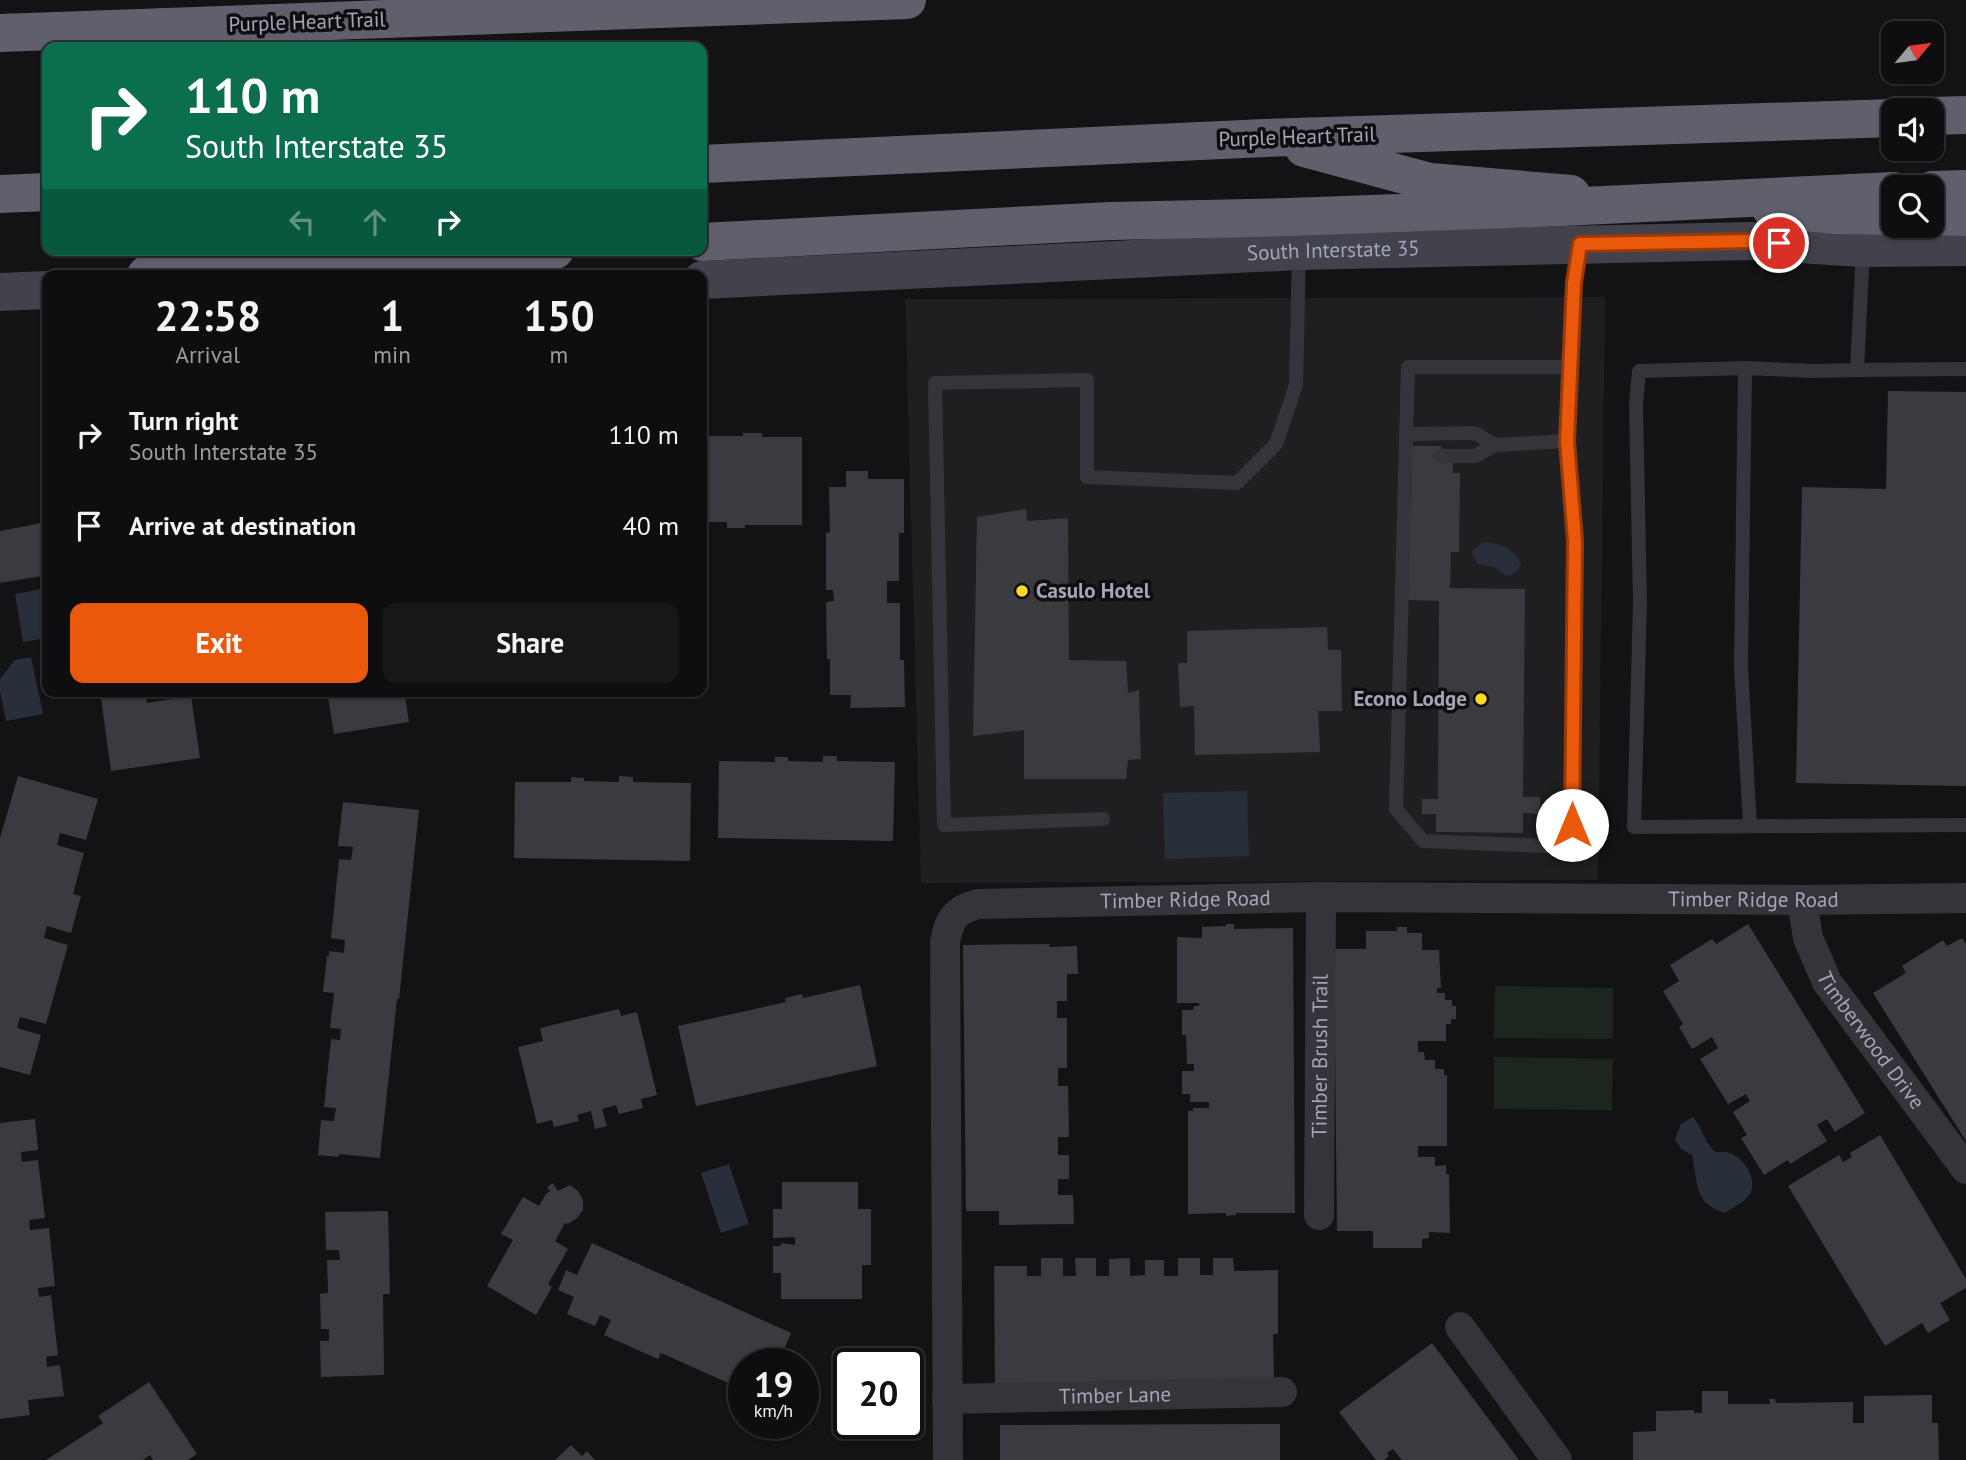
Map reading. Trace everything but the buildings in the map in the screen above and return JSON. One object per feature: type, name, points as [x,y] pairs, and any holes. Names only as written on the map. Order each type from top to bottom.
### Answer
[{"type":"highway","points":[[312,22],[413,0]]},
{"type":"highway","name":"Purple Heart Trail","points":[[0,33],[907,0]]},
{"type":"highway","points":[[1944,116],[1966,115]]},
{"type":"highway","name":"Purple Heart Trail","points":[[707,164],[1265,138],[1881,118]]},
{"type":"highway","points":[[1265,138],[1430,182],[1837,215],[1881,216]]},
{"type":"highway","points":[[1944,189],[1966,188]]},
{"type":"highway","points":[[0,194],[42,192]]},
{"type":"highway","points":[[707,242],[1111,221],[1289,217],[1881,192]]},
{"type":"highway","points":[[1944,216],[1966,217]]},
{"type":"highway","points":[[186,270],[444,256]]},
{"type":"main road","name":"South Interstate 35","points":[[707,280],[1298,251],[1751,241],[1863,248],[1966,247]]},
{"type":"main road","points":[[0,292],[42,290]]},
{"type":"street","name":"Timber Ridge Road","points":[[948,1460],[945,942],[954,916],[965,908],[978,904],[1321,897],[1802,900],[1966,898]]},
{"type":"street","name":"Timber Brush Trail","points":[[1319,1215],[1321,897]]},
{"type":"street","name":"Timberwood Drive","points":[[1802,900],[1808,938],[1827,982],[1966,1169]]},
{"type":"street","points":[[1460,1327],[1558,1460]]},
{"type":"street","name":"Timber Lane","points":[[947,1399],[1282,1392]]},
{"type":"lane","points":[[1569,368],[1408,367],[1408,457],[1396,809],[1423,841],[1546,846],[1572,825],[1575,541],[1567,441],[1574,283],[1580,244]]},
{"type":"lane","points":[[1857,370],[1863,248]]},
{"type":"lane","points":[[1103,819],[944,825],[934,383],[1087,380],[1087,478],[1237,482],[1276,444],[1296,385],[1298,251]]},
{"type":"lane","points":[[1745,368],[1741,666],[1750,826]]},
{"type":"lane","points":[[1966,369],[1814,371],[1745,368],[1639,371],[1636,404],[1640,603],[1634,827],[1966,825]]},
{"type":"lane","points":[[1406,435],[1475,433],[1495,444]]},
{"type":"lane","points":[[1441,456],[1475,456],[1495,444],[1567,441]]},
{"type":"shaded area","points":[[1605,297],[1598,880],[921,883],[905,299]]},
{"type":"shaded area","points":[[1483,542],[1511,550],[1521,564],[1518,570],[1510,576],[1495,567],[1478,564],[1472,551]]},
{"type":"shaded area","points":[[42,589],[42,639],[23,642],[15,594]]},
{"type":"shaded area","points":[[31,657],[43,714],[6,721],[0,679],[15,660]]},
{"type":"shaded area","points":[[1247,791],[1249,856],[1165,859],[1163,793]]},
{"type":"shaded area","points":[[1495,986],[1613,988],[1613,1039],[1494,1038]]},
{"type":"shaded area","points":[[1494,1057],[1613,1059],[1612,1110],[1494,1109]]},
{"type":"shaded area","points":[[1693,1117],[1715,1152],[1733,1154],[1743,1162],[1750,1173],[1752,1186],[1749,1196],[1725,1213],[1707,1204],[1702,1198],[1692,1155],[1681,1149],[1675,1139],[1681,1124]]},
{"type":"shaded area","points":[[729,1164],[749,1224],[721,1233],[701,1173]]},
{"type":"place","name":"Casulo Hotel","points":[[1022,591]]},
{"type":"place","name":"Econo Lodge","points":[[1481,699]]},
{"type":"route","points":[[1572,825],[1575,541],[1567,441],[1574,283],[1580,244],[1751,241],[1779,243]]}]
